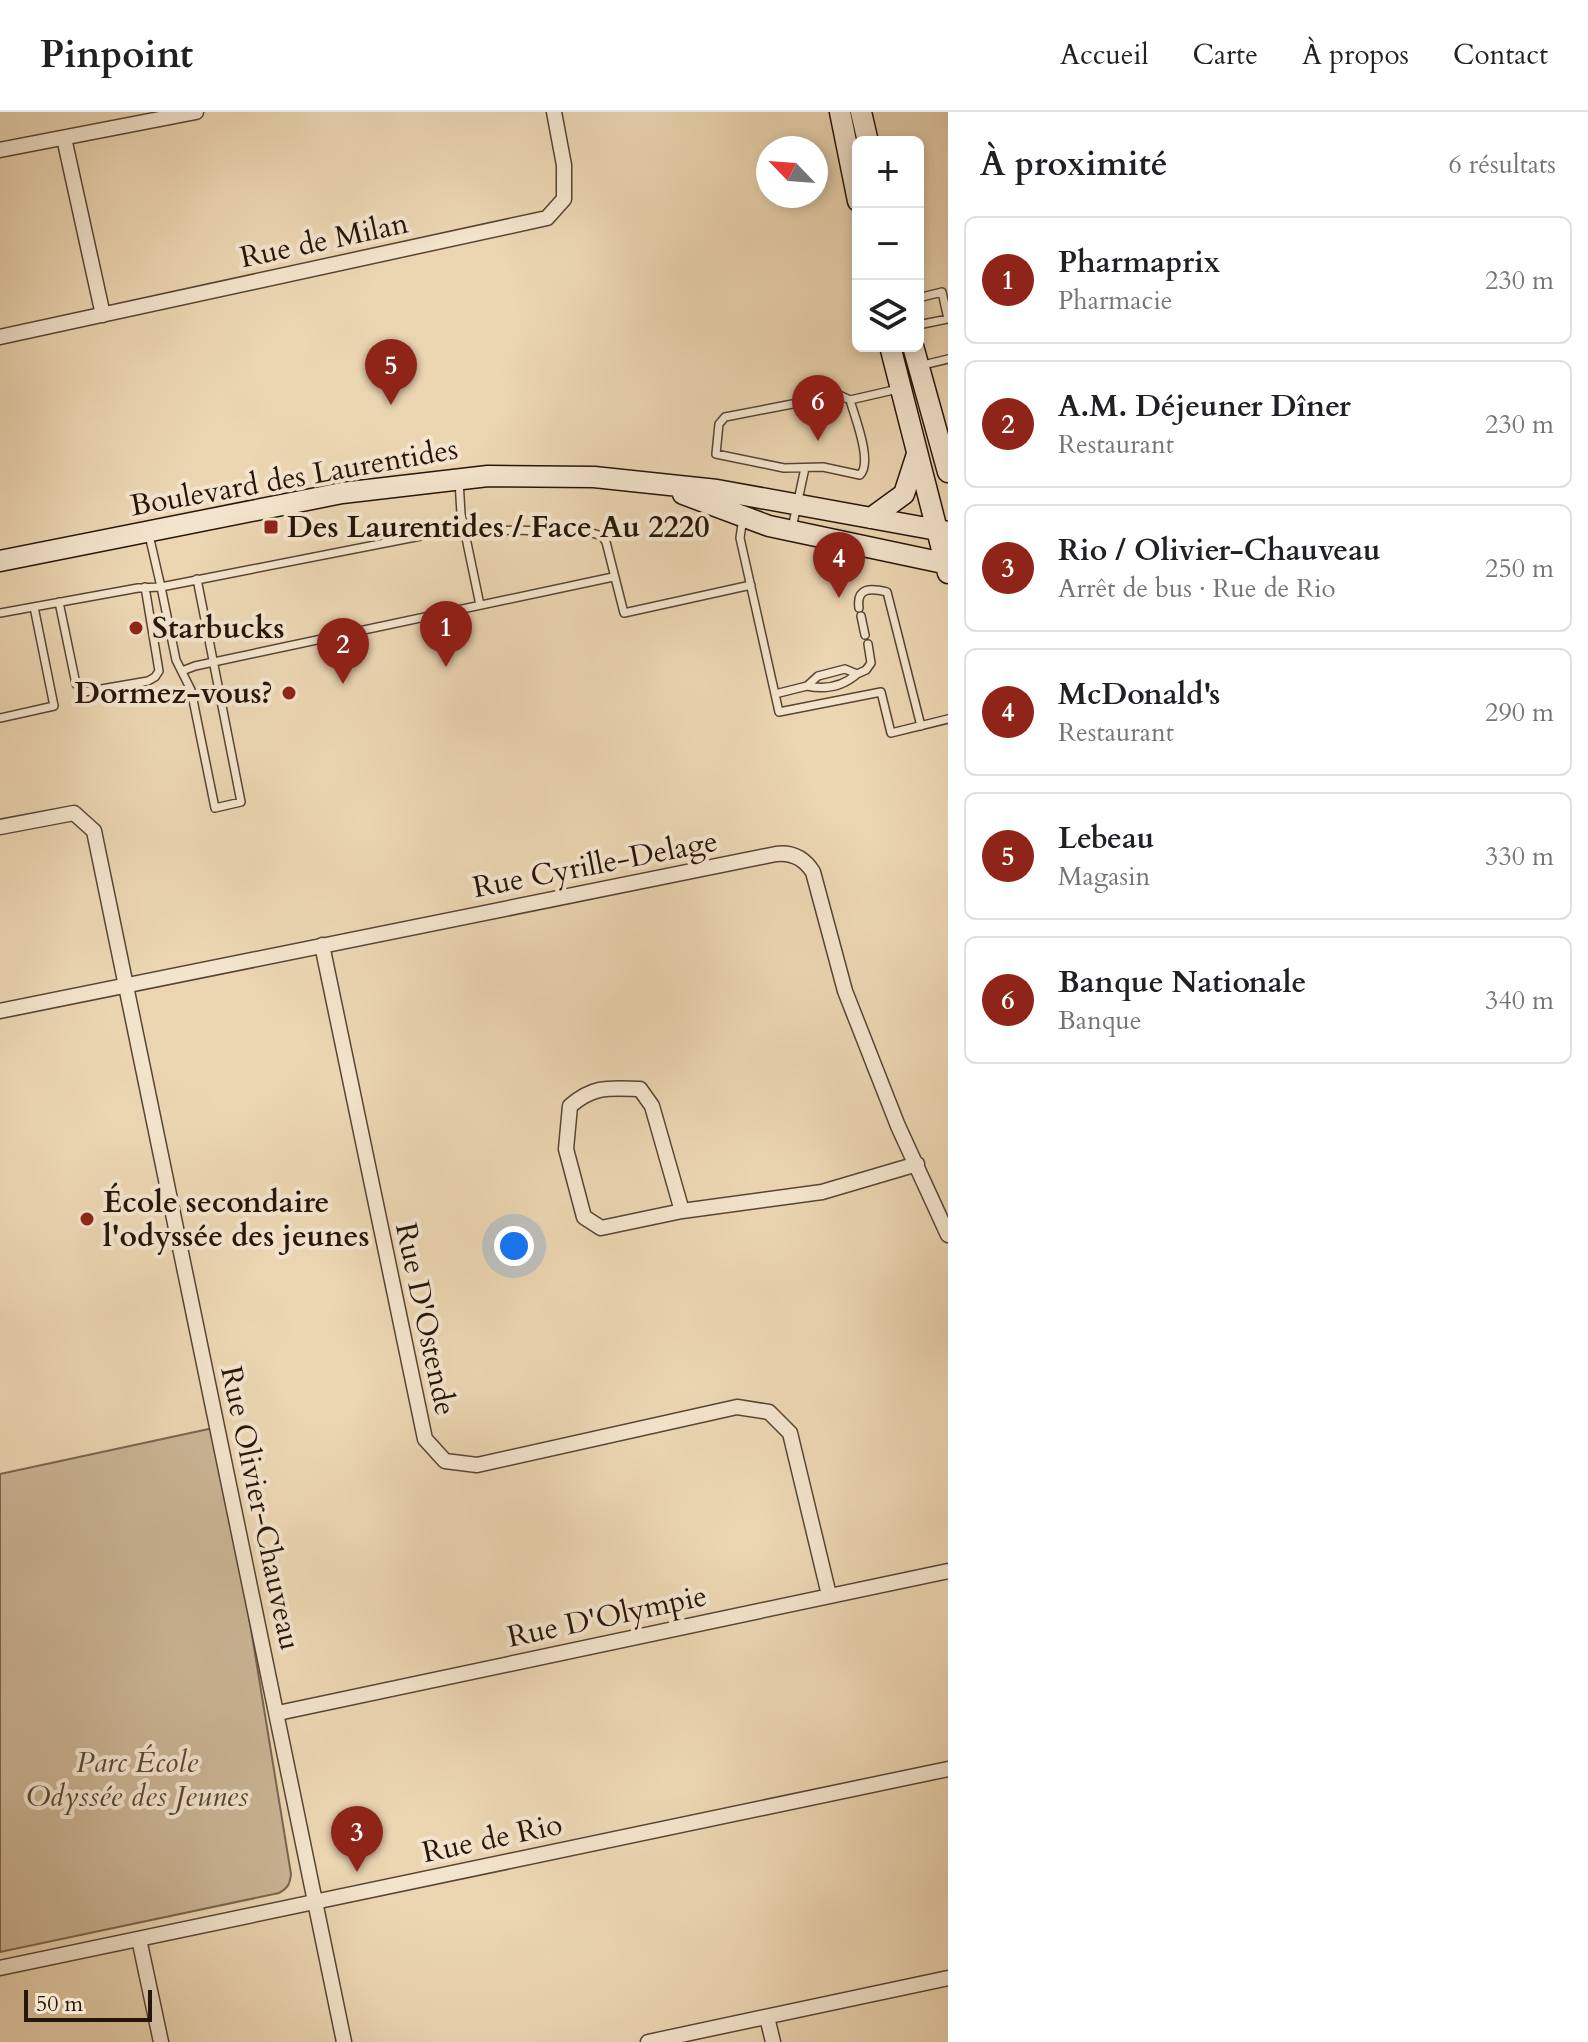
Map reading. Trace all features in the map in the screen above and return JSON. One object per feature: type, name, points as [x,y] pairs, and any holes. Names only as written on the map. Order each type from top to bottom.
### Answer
[{"type":"main road","points":[[840,112],[852,171]]},
{"type":"main road","points":[[861,112],[867,136]]},
{"type":"main road","points":[[891,352],[917,454],[944,531],[947,567]]},
{"type":"main road","points":[[916,356],[948,471]]},
{"type":"main road","points":[[871,518],[904,494],[917,454]]},
{"type":"main road","name":"Boulevard des Laurentides","points":[[0,561],[342,493],[459,478],[554,475],[649,483],[748,495],[944,531]]},
{"type":"main road","name":"Boulevard des Laurentides","points":[[649,483],[791,531],[947,567]]},
{"type":"street","points":[[0,150],[196,112]]},
{"type":"street","name":"Rue de Milan","points":[[0,337],[547,218],[564,199],[564,165],[554,112]]},
{"type":"street","points":[[64,138],[103,315]]},
{"type":"street","name":"Rue Olivier-Chauveau","points":[[0,827],[74,813],[94,831],[344,2042]]},
{"type":"street","name":"Rue Cyrille-Delage","points":[[0,1011],[776,854],[792,854],[813,872],[845,991],[898,1126],[948,1235]]},
{"type":"street","name":"Rue D'Ostende","points":[[322,945],[425,1439],[445,1461],[477,1465],[737,1407],[769,1412],[790,1433],[829,1595]]},
{"type":"street","points":[[682,1211],[652,1106],[640,1089],[604,1088],[584,1093],[570,1106],[566,1149],[584,1217],[601,1228],[682,1211],[822,1192],[917,1164]]},
{"type":"street","name":"Rue D'Olympie","points":[[278,1713],[948,1571]]},
{"type":"street","name":"Rue de Rio","points":[[0,1968],[948,1769]]},
{"type":"street","points":[[139,1939],[161,2042]]},
{"type":"street","points":[[648,2042],[948,1978]]},
{"type":"street","points":[[767,2017],[773,2042]]},
{"type":"lane","points":[[924,296],[942,292],[948,319],[924,324]]},
{"type":"lane","points":[[850,400],[865,456],[863,472],[856,475],[823,467],[784,468],[716,454],[721,420],[839,395],[850,400],[898,380],[916,356],[948,359]]},
{"type":"lane","points":[[791,531],[805,468]]},
{"type":"lane","points":[[459,478],[459,500],[480,605]]},
{"type":"lane","points":[[748,495],[739,536],[779,712],[881,692],[891,733],[948,719]]},
{"type":"lane","points":[[0,613],[145,587],[161,587],[406,538],[516,530],[599,534],[606,542],[624,613],[751,585]]},
{"type":"lane","points":[[149,531],[176,660],[191,690],[215,808],[241,802],[197,579]]},
{"type":"lane","points":[[182,671],[613,577]]},
{"type":"lane","points":[[59,602],[76,684],[84,692],[96,691],[148,681],[159,671],[145,587]]},
{"type":"lane","points":[[775,694],[807,686],[821,689],[847,683],[866,670],[871,663],[859,597],[863,591],[872,589],[887,592],[921,726]]},
{"type":"lane","points":[[0,718],[54,706],[34,607]]},
{"type":"lane","points":[[807,686],[818,676],[845,669],[857,674]]},
{"type":"green space","name":"Parc École Odyssée des Jeunes","points":[[218,1427],[291,1874],[289,1883],[279,1893],[0,1952],[0,1474]]},
{"type":"place","name":"Lebeau","points":[[391,405]]},
{"type":"place","name":"Banque Nationale","points":[[818,441]]},
{"type":"place","name":"Des Laurentides / Face Au 2220","points":[[271,527]]},
{"type":"place","name":"McDonald's","points":[[839,598]]},
{"type":"place","name":"Starbucks","points":[[136,628]]},
{"type":"place","name":"Pharmaprix","points":[[446,667]]},
{"type":"place","name":"A.M. Déjeuner Dîner","points":[[343,684]]},
{"type":"place","name":"Dormez-vous?","points":[[289,693]]},
{"type":"place","name":"École secondaire l'odyssée des jeunes","points":[[87,1219]]},
{"type":"place","name":"Rio / Olivier-Chauveau","points":[[357,1872]]}]
